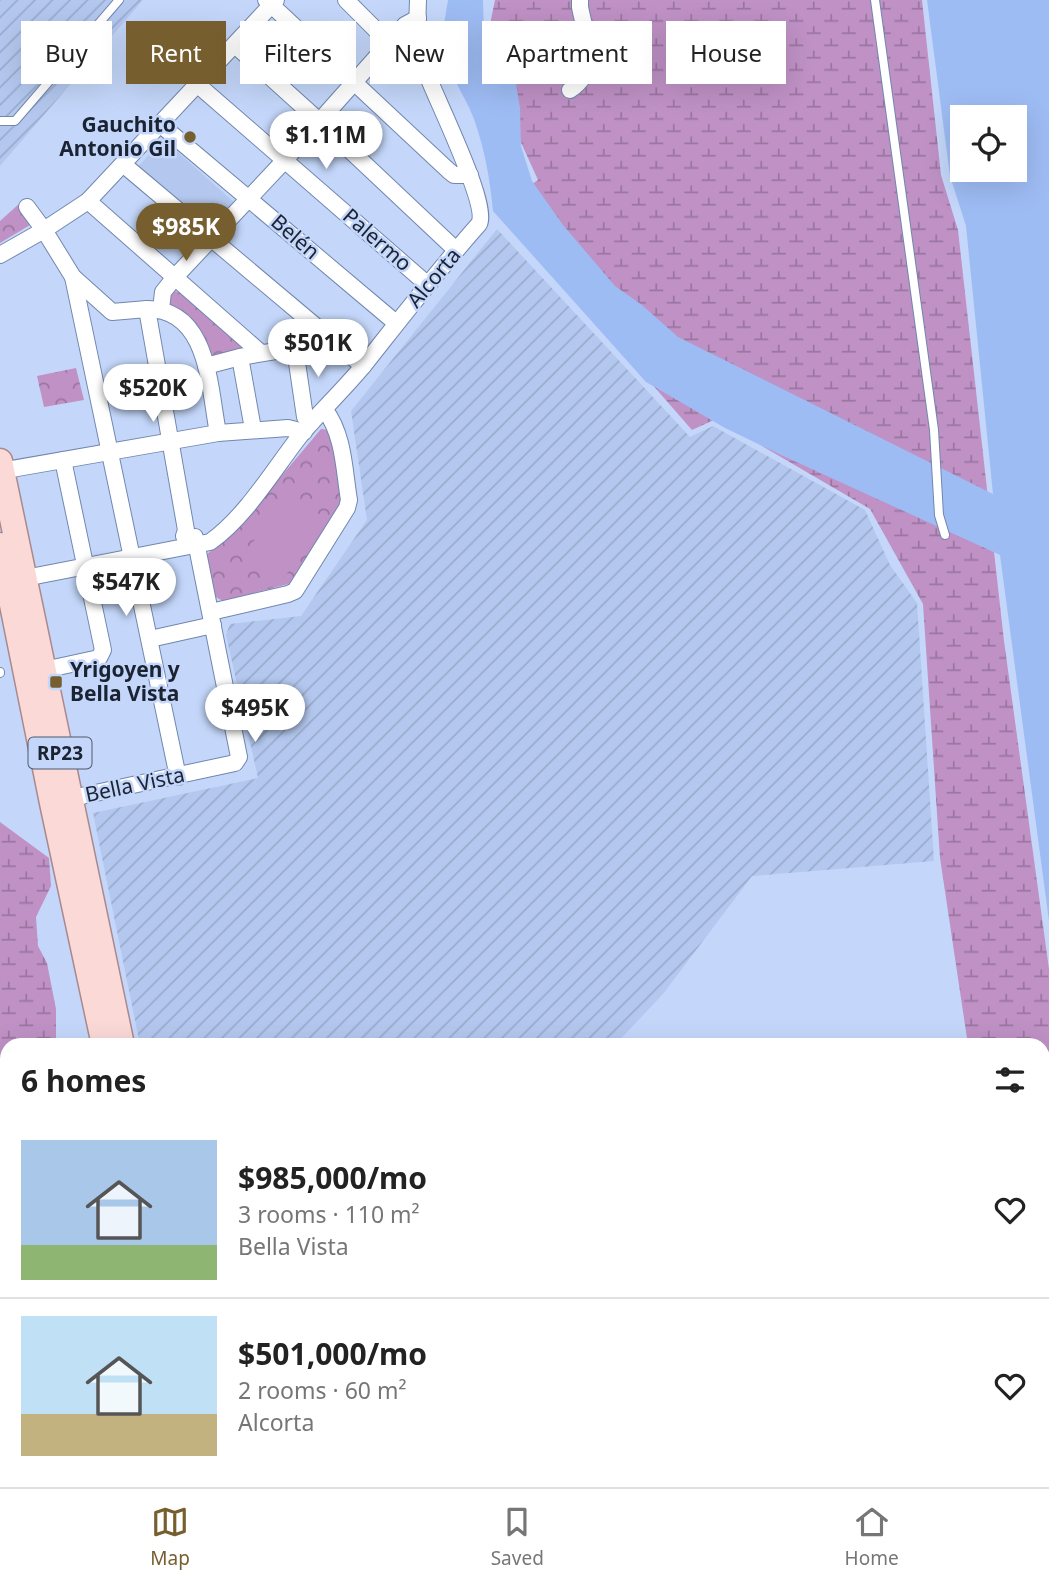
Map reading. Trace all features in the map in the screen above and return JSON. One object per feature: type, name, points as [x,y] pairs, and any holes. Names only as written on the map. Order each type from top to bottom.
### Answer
[{"type":"main road","name":"RP23","points":[[1,467],[44,670],[61,801],[103,1038]]},
{"type":"main road","name":"RP23","points":[[0,545],[120,1038]]},
{"type":"street","points":[[346,0],[370,24]]},
{"type":"street","points":[[356,83],[449,171],[454,175],[470,175],[422,62],[418,0]]},
{"type":"street","points":[[570,90],[581,83],[588,71],[589,55],[580,0]]},
{"type":"street","points":[[0,255],[88,201],[235,45],[271,2],[291,21]]},
{"type":"street","points":[[412,21],[418,18]]},
{"type":"street","points":[[235,45],[456,250]]},
{"type":"street","points":[[356,79],[370,64]]},
{"type":"street","points":[[154,309],[175,278],[351,84]]},
{"type":"street","name":"Palermo","points":[[198,85],[428,285]]},
{"type":"street","name":"Belén","points":[[161,125],[396,323]]},
{"type":"street","points":[[124,165],[363,366]]},
{"type":"street","name":"Alcorta","points":[[24,573],[192,538],[210,542],[221,533],[363,366],[482,219],[482,210],[470,175]]},
{"type":"street","points":[[88,201],[261,353]]},
{"type":"street","points":[[27,207],[73,277],[112,312]]},
{"type":"street","points":[[73,277],[178,776]]},
{"type":"street","points":[[83,317],[154,309],[171,313],[195,333],[205,366],[218,433]]},
{"type":"street","name":"Bella Vista","points":[[61,801],[235,763],[239,757],[212,618],[192,538],[186,530],[170,440],[154,309]]},
{"type":"street","points":[[205,366],[333,340]]},
{"type":"street","points":[[1,467],[63,460],[218,433],[308,428],[295,348]]},
{"type":"street","points":[[240,357],[253,429]]},
{"type":"street","points":[[150,639],[295,591],[347,508],[349,500],[337,428],[325,410]]},
{"type":"street","points":[[44,670],[99,658],[102,654],[63,460]]},
{"type":"lane","points":[[0,121],[15,121],[119,0]]},
{"type":"lane","points":[[875,0],[934,430],[939,515],[945,535]]},
{"type":"shaded area","points":[[0,0],[143,0],[112,36],[112,21],[21,21],[21,84],[71,84],[0,166]]},
{"type":"shaded area","points":[[448,0],[483,0],[482,84],[516,84],[521,146],[532,181],[563,225],[615,286],[642,305],[678,337],[993,494],[966,226],[952,182],[1027,182],[1027,105],[950,105],[950,176],[927,0],[1049,0],[1049,921],[1000,555],[725,428],[646,382],[493,211],[479,133],[457,84],[468,84],[468,21],[445,21]]},
{"type":"shaded area","points":[[163,139],[235,203],[210,231],[137,168]]},
{"type":"shaded area","points":[[497,229],[690,437],[713,426],[865,510],[890,565],[917,603],[934,861],[752,876],[663,994],[622,1038],[139,1038],[93,813],[258,778],[226,635],[230,624],[301,616],[367,520],[351,411]]},
{"type":"green space","points":[[495,0],[922,0],[941,175],[958,230],[1004,641],[1049,969],[1049,1038],[967,1038],[940,858],[923,604],[870,509],[716,419],[692,430],[498,208],[538,180],[498,84],[652,84],[652,21],[491,21]]},
{"type":"green space","points":[[20,203],[35,222],[0,243],[0,221]]},
{"type":"green space","points":[[175,291],[243,346],[244,350],[212,358],[208,356],[201,332],[168,303],[167,299]]},
{"type":"green space","points":[[76,368],[84,400],[44,407],[37,376]]},
{"type":"green space","points":[[321,429],[330,430],[345,500],[292,583],[223,601],[212,595],[206,555],[236,530]]},
{"type":"green space","points":[[290,492],[327,520],[279,584],[242,557]]},
{"type":"green space","points":[[0,822],[49,858],[51,886],[36,917],[38,946],[47,963],[56,1009],[56,1038],[0,1038]]},
{"type":"place","name":"Gauchito Antonio Gil","points":[[190,137]]},
{"type":"place","name":"Yrigoyen y Bella Vista","points":[[56,682]]}]
